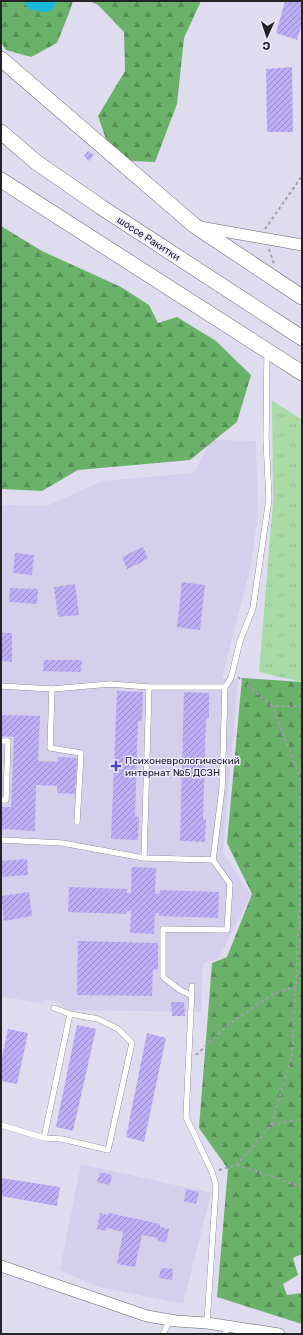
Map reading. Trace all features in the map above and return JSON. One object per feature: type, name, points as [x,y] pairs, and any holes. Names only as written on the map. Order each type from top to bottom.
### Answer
[{"type":"street","points":[[1,59],[195,226],[302,297]]},
{"type":"street","name":"шоссе Ракитки","points":[[1,132],[36,162],[101,207],[302,338]]},
{"type":"street","points":[[1,180],[302,373]]},
{"type":"street","points":[[1,186],[16,191]]},
{"type":"street","points":[[195,226],[302,245]]},
{"type":"street","points":[[1,1266],[147,1316],[170,1320],[207,1323],[226,1330],[279,1334]]},
{"type":"lane","points":[[191,995],[180,990],[163,977],[163,929],[227,930],[230,884],[213,860],[222,788],[225,687],[231,678],[240,641],[253,608],[269,499],[266,438],[267,351]]},
{"type":"lane","points":[[1,686],[52,688],[110,684],[149,687],[225,687]]},
{"type":"lane","points":[[144,858],[149,687]]},
{"type":"lane","points":[[52,688],[50,748],[81,753],[77,822]]},
{"type":"lane","points":[[1,741],[8,741],[6,800],[1,800]]},
{"type":"lane","points":[[1,840],[62,843],[144,858],[213,860]]},
{"type":"lane","points":[[192,986],[186,1117],[212,1172],[216,1186],[207,1323]]},
{"type":"lane","points":[[1,1125],[44,1138],[62,1140],[108,1150],[132,1043],[118,1029],[98,1019],[70,1014],[54,1008]]},
{"type":"lane","points":[[44,1138],[70,1014]]},
{"type":"lane","points":[[163,1334],[170,1320]]},
{"type":"path","points":[[212,1172],[237,1165],[271,1125],[292,1056],[299,931],[301,778],[272,706],[247,686],[233,672]]},
{"type":"path","points":[[272,706],[302,706]]},
{"type":"path","points":[[188,1063],[227,1026],[273,994],[296,986]]},
{"type":"path","points":[[271,1125],[302,1119]]},
{"type":"path","points":[[237,1165],[302,1187]]},
{"type":"shaded area","name":"Психоневрологический интернат №5 ДСЗН","points":[[211,440],[256,441],[258,515],[251,565],[222,678],[238,679],[223,853],[251,895],[218,960],[207,961],[203,964],[201,1012],[68,1010],[58,1002],[44,999],[43,1004],[1,996],[1,505],[47,506],[102,481],[194,473]]},
{"type":"shaded area","points":[[81,1164],[211,1193],[183,1304],[99,1287],[60,1270]]},
{"type":"green space","points":[[1,1],[73,1],[57,43],[31,57],[6,50],[1,42]]},
{"type":"green space","points":[[90,1],[201,1],[184,38],[177,104],[155,162],[131,161],[107,142],[98,116],[125,71],[124,32],[98,5]]},
{"type":"green space","points":[[1,226],[42,251],[121,287],[149,305],[158,323],[177,317],[216,341],[251,375],[237,422],[190,460],[78,470],[42,491],[1,489]]},
{"type":"green space","points":[[272,400],[302,420],[302,682],[259,672],[273,502]]},
{"type":"green space","points":[[242,678],[302,682],[302,1254],[293,1258],[298,1275],[283,1284],[287,1295],[302,1293],[302,1324],[217,1297],[228,1169],[199,1128],[212,963],[227,957],[252,894],[227,843]]},
{"type":"building","points":[[285,1],[302,1],[302,24],[297,40],[276,33]]},
{"type":"building","points":[[292,67],[293,132],[267,132],[266,69]]},
{"type":"building","points":[[88,151],[94,155],[89,161],[84,156]]},
{"type":"building","points":[[143,547],[148,559],[127,569],[122,557]]},
{"type":"building","points":[[15,553],[34,555],[32,575],[13,573]]},
{"type":"building","points":[[182,582],[205,585],[200,630],[177,627]]},
{"type":"building","points":[[75,584],[79,615],[58,617],[54,587]]},
{"type":"building","points":[[10,588],[38,589],[37,604],[9,602]]},
{"type":"building","points":[[1,633],[12,633],[12,662],[1,661]]},
{"type":"building","points":[[44,660],[82,660],[81,672],[43,671]]},
{"type":"building","points":[[117,691],[143,692],[142,721],[138,721],[135,816],[139,817],[138,840],[111,839]]},
{"type":"building","points":[[184,692],[209,693],[209,718],[206,718],[203,819],[206,819],[205,842],[180,841]]},
{"type":"building","points":[[1,715],[40,716],[38,761],[58,762],[58,757],[77,758],[75,794],[57,793],[57,786],[36,785],[35,831],[1,829],[1,807],[11,807],[14,737],[1,736]]},
{"type":"building","points":[[27,859],[28,875],[2,877],[1,861]]},
{"type":"building","points":[[132,867],[156,868],[155,894],[159,894],[160,890],[219,892],[218,918],[159,916],[159,913],[155,913],[154,934],[130,933],[131,911],[127,911],[126,914],[68,912],[69,887],[127,889],[127,893],[131,893]]},
{"type":"building","points":[[29,892],[32,916],[4,921],[1,896]]},
{"type":"building","points":[[78,941],[158,943],[158,970],[153,969],[152,996],[77,995]]},
{"type":"building","points":[[171,1002],[184,1002],[185,1016],[172,1016]]},
{"type":"building","points":[[77,1025],[96,1029],[73,1131],[56,1127]]},
{"type":"building","points":[[8,1029],[28,1033],[17,1084],[1,1081],[1,1062]]},
{"type":"building","points":[[147,1033],[166,1038],[144,1142],[126,1137]]},
{"type":"building","points":[[100,1172],[112,1175],[110,1185],[97,1182]]},
{"type":"building","points":[[1,1178],[60,1187],[57,1206],[1,1196]]},
{"type":"building","points":[[186,1189],[199,1192],[196,1204],[184,1201]]},
{"type":"building","points":[[100,1213],[108,1215],[109,1213],[160,1224],[160,1227],[169,1229],[166,1243],[158,1241],[158,1238],[142,1235],[135,1267],[117,1264],[123,1232],[107,1228],[106,1231],[97,1229]]},
{"type":"building","points":[[161,1268],[173,1269],[172,1280],[159,1278]]},
{"type":"waterway","points":[[34,1],[46,3],[46,1]]},
{"type":"place","name":"Психоневрологический интернат №5 ДСЗН","points":[[116,766]]}]
